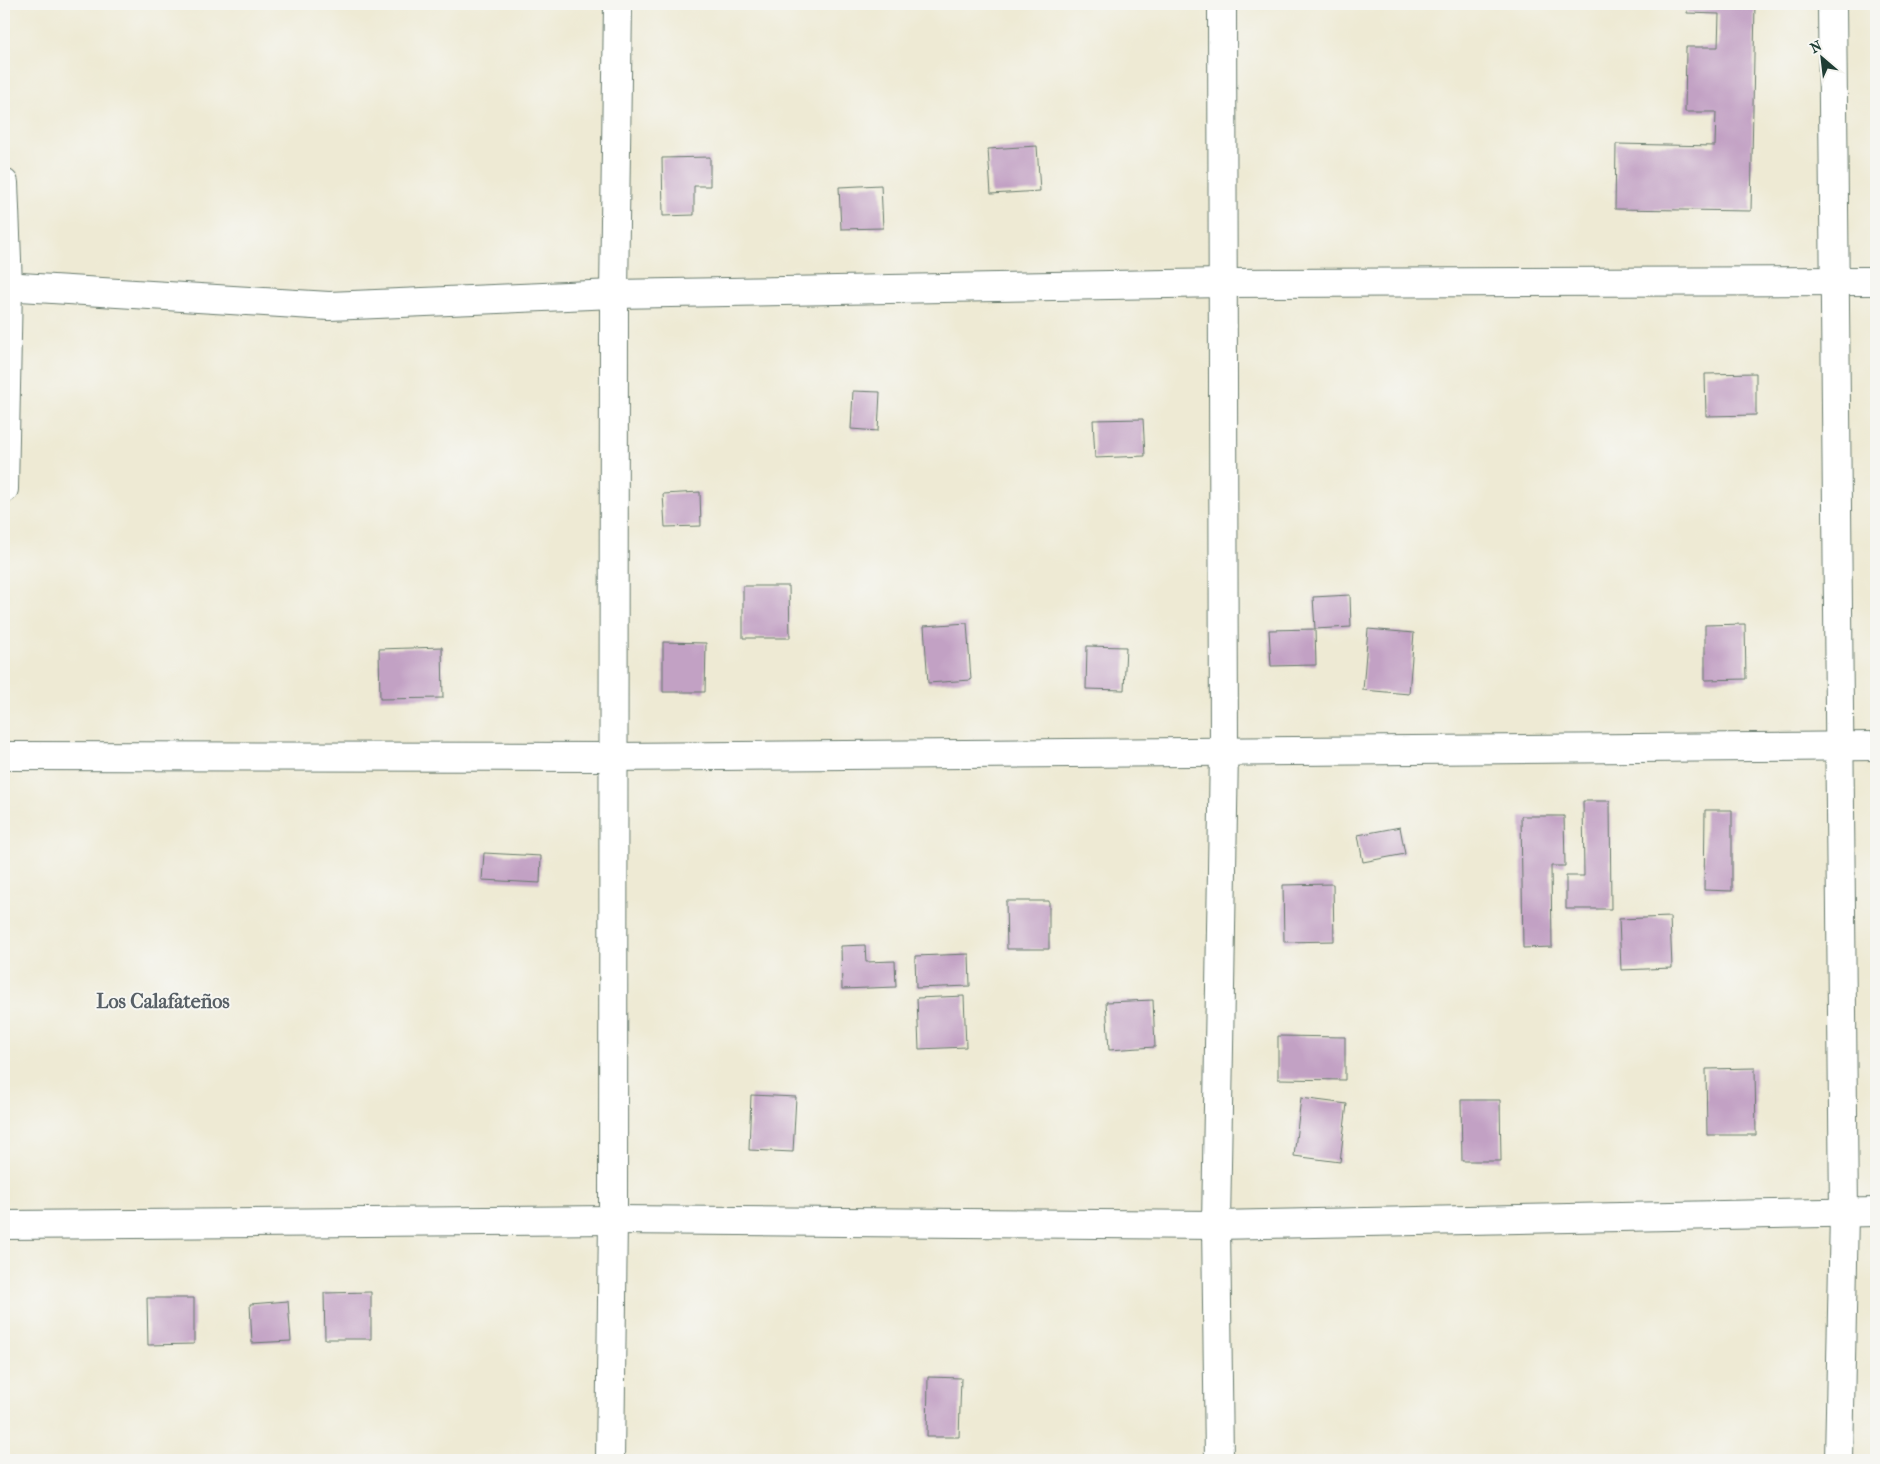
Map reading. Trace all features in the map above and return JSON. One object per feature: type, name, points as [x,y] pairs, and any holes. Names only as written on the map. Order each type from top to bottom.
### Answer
[{"type":"street","points":[[610,1460],[613,1220],[614,294],[618,4]]},
{"type":"street","points":[[1219,1460],[1216,1225],[1224,751],[1222,4]]},
{"type":"street","points":[[1832,4],[1844,1213],[1839,1460]]},
{"type":"street","points":[[4,183],[6,285],[4,489]]},
{"type":"street","points":[[6,285],[328,306],[614,294],[1224,283],[1876,281]]},
{"type":"street","points":[[4,756],[612,757],[1876,746]]},
{"type":"street","points":[[4,1225],[613,1220],[1216,1225],[1876,1212]]},
{"type":"building","points":[[1688,4],[1755,4],[1751,211],[1615,209],[1616,144],[1715,146],[1716,112],[1685,112],[1686,47],[1718,47],[1719,14],[1687,13]]},
{"type":"building","points":[[1037,146],[1040,191],[991,194],[988,149]]},
{"type":"building","points":[[710,157],[710,186],[694,186],[694,215],[663,216],[662,158]]},
{"type":"building","points":[[881,185],[883,228],[841,229],[839,187]]},
{"type":"building","points":[[1756,373],[1756,415],[1706,416],[1705,374]]},
{"type":"building","points":[[853,391],[880,392],[878,431],[851,429]]},
{"type":"building","points":[[1143,419],[1145,456],[1095,458],[1093,420]]},
{"type":"building","points":[[700,492],[701,526],[665,527],[663,494]]},
{"type":"building","points":[[743,586],[789,586],[790,638],[743,638]]},
{"type":"building","points":[[1350,595],[1351,627],[1315,629],[1313,597]]},
{"type":"building","points":[[967,623],[971,680],[928,683],[924,626]]},
{"type":"building","points":[[1745,624],[1746,679],[1705,680],[1705,625]]},
{"type":"building","points":[[1315,629],[1316,665],[1271,666],[1269,630]]},
{"type":"building","points":[[1368,629],[1414,633],[1409,694],[1363,690]]},
{"type":"building","points":[[663,642],[706,643],[705,692],[663,692]]},
{"type":"building","points":[[1087,646],[1126,647],[1124,690],[1086,689]]},
{"type":"building","points":[[442,647],[443,698],[380,699],[379,649]]},
{"type":"building","points":[[1583,801],[1610,801],[1611,909],[1566,909],[1566,876],[1584,876]]},
{"type":"building","points":[[1705,810],[1732,810],[1732,891],[1704,890]]},
{"type":"building","points":[[1521,816],[1564,816],[1565,866],[1551,866],[1552,947],[1523,948]]},
{"type":"building","points":[[1400,827],[1405,854],[1363,862],[1358,835]]},
{"type":"building","points":[[484,853],[541,856],[540,883],[482,880]]},
{"type":"building","points":[[1333,884],[1334,941],[1284,942],[1283,885]]},
{"type":"building","points":[[1006,901],[1049,901],[1049,949],[1007,949]]},
{"type":"building","points":[[1670,917],[1672,968],[1621,970],[1619,919]]},
{"type":"building","points":[[865,945],[866,962],[895,961],[896,987],[842,989],[841,946]]},
{"type":"building","points":[[969,954],[970,986],[916,988],[915,956]]},
{"type":"building","points":[[964,996],[966,1047],[919,1049],[917,998]]},
{"type":"building","points":[[1153,1000],[1155,1047],[1109,1050],[1106,1002]]},
{"type":"building","points":[[1278,1036],[1345,1037],[1345,1080],[1278,1079]]},
{"type":"building","points":[[1755,1068],[1756,1135],[1707,1135],[1706,1069]]},
{"type":"building","points":[[751,1095],[796,1097],[793,1152],[749,1150]]},
{"type":"building","points":[[1301,1098],[1347,1104],[1340,1162],[1294,1156]]},
{"type":"building","points":[[1461,1100],[1500,1100],[1501,1161],[1462,1161]]},
{"type":"building","points":[[371,1292],[371,1339],[325,1339],[324,1293]]},
{"type":"building","points":[[147,1298],[194,1298],[194,1344],[148,1345]]},
{"type":"building","points":[[288,1301],[291,1341],[252,1343],[250,1304]]},
{"type":"building","points":[[928,1377],[961,1378],[959,1437],[927,1437]]},
{"type":"district","name":"Los Calafateños","points":[[163,1001]]}]
